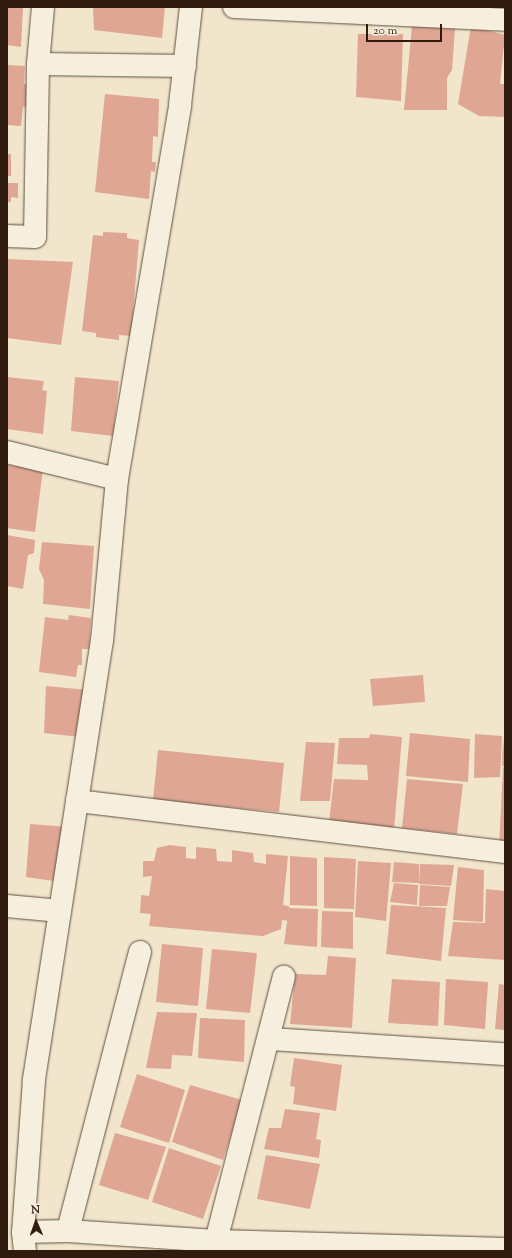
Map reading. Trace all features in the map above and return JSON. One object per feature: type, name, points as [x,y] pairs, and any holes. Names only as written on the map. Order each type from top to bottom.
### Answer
[{"type":"street","points":[[7,236],[35,237],[38,64],[43,7]]},
{"type":"street","points":[[192,7],[185,66],[117,479],[102,640],[34,1080],[24,1242],[68,1231],[216,1241],[505,1249]]},
{"type":"street","points":[[234,7],[505,20]]},
{"type":"street","points":[[38,64],[185,66]]},
{"type":"street","points":[[7,452],[117,479]]},
{"type":"street","points":[[78,801],[505,852]]},
{"type":"street","points":[[7,906],[60,911]]},
{"type":"street","points":[[68,1231],[140,952]]},
{"type":"street","points":[[216,1241],[270,1039],[284,977]]},
{"type":"street","points":[[270,1039],[505,1054]]},
{"type":"building","points":[[7,7],[23,7],[21,47],[7,45]]},
{"type":"building","points":[[93,7],[165,7],[162,38],[94,30]]},
{"type":"building","points":[[412,26],[455,29],[452,70],[447,78],[447,110],[404,110]]},
{"type":"building","points":[[471,26],[505,35],[500,84],[505,84],[505,117],[479,116],[458,104]]},
{"type":"building","points":[[358,34],[403,34],[401,101],[356,97]]},
{"type":"building","points":[[7,65],[25,66],[24,84],[34,84],[33,109],[23,107],[21,126],[7,125]]},
{"type":"building","points":[[105,94],[159,99],[158,137],[153,136],[152,162],[156,162],[155,172],[151,171],[149,199],[95,192]]},
{"type":"building","points":[[7,154],[11,154],[11,176],[7,176]]},
{"type":"building","points":[[7,183],[18,183],[18,198],[11,197],[11,202],[7,202]]},
{"type":"building","points":[[103,232],[127,233],[127,238],[139,240],[131,336],[119,335],[119,340],[96,337],[96,333],[82,331],[93,235],[103,236]]},
{"type":"building","points":[[7,259],[73,262],[61,345],[7,338]]},
{"type":"building","points":[[7,377],[44,381],[42,390],[47,391],[43,434],[7,429]]},
{"type":"building","points":[[75,377],[119,381],[113,436],[71,431]]},
{"type":"building","points":[[7,465],[43,469],[35,532],[7,528]]},
{"type":"building","points":[[7,535],[35,540],[34,553],[28,555],[23,589],[7,586]]},
{"type":"building","points":[[42,542],[94,546],[90,609],[43,604],[44,580],[39,569]]},
{"type":"building","points":[[69,615],[91,618],[89,649],[82,649],[82,665],[78,665],[76,677],[39,672],[45,617],[68,620]]},
{"type":"building","points":[[423,675],[425,702],[373,706],[370,679]]},
{"type":"building","points":[[46,686],[89,690],[80,737],[44,733]]},
{"type":"building","points":[[410,733],[470,739],[468,782],[406,776]]},
{"type":"building","points":[[370,734],[402,737],[394,830],[329,822],[334,779],[368,780],[367,765],[337,764],[339,738],[369,738]]},
{"type":"building","points":[[475,734],[502,736],[500,777],[474,778]]},
{"type":"building","points":[[503,736],[505,766],[502,766]]},
{"type":"building","points":[[306,742],[335,743],[330,801],[300,801]]},
{"type":"building","points":[[158,750],[284,763],[279,812],[153,800]]},
{"type":"building","points":[[503,767],[505,767],[505,847],[499,847]]},
{"type":"building","points":[[407,779],[463,784],[457,834],[402,828]]},
{"type":"building","points":[[30,824],[69,827],[61,882],[26,877]]},
{"type":"building","points":[[170,845],[186,847],[186,858],[196,859],[196,847],[216,849],[217,861],[232,862],[232,850],[253,853],[254,862],[266,864],[266,854],[288,856],[283,905],[289,906],[288,921],[282,920],[281,929],[263,936],[149,926],[151,914],[140,913],[141,895],[149,896],[152,876],[143,877],[143,861],[154,861],[157,848]]},
{"type":"building","points":[[290,856],[317,858],[317,906],[290,905]]},
{"type":"building","points":[[324,857],[356,859],[354,909],[324,908]]},
{"type":"building","points":[[358,861],[391,863],[386,921],[355,917]]},
{"type":"building","points":[[394,862],[419,864],[419,883],[392,882]]},
{"type":"building","points":[[420,864],[454,865],[451,886],[419,884]]},
{"type":"building","points":[[458,867],[484,870],[483,922],[453,920]]},
{"type":"building","points":[[394,883],[418,885],[417,905],[390,902]]},
{"type":"building","points":[[420,885],[450,887],[447,906],[419,906]]},
{"type":"building","points":[[486,889],[505,891],[505,960],[448,956],[453,922],[485,923]]},
{"type":"building","points":[[391,905],[446,908],[441,961],[386,954]]},
{"type":"building","points":[[289,908],[318,909],[317,947],[284,944]]},
{"type":"building","points":[[322,911],[353,912],[353,949],[321,947]]},
{"type":"building","points":[[162,944],[203,948],[198,1006],[156,1002]]},
{"type":"building","points":[[212,949],[257,953],[250,1013],[206,1009]]},
{"type":"building","points":[[328,956],[356,958],[352,1028],[290,1024],[295,974],[326,975]]},
{"type":"building","points":[[392,979],[440,982],[438,1026],[388,1023]]},
{"type":"building","points":[[446,979],[488,982],[485,1029],[444,1025]]},
{"type":"building","points":[[499,984],[505,985],[505,1030],[495,1029]]},
{"type":"building","points":[[157,1012],[197,1013],[192,1056],[172,1055],[171,1069],[146,1068]]},
{"type":"building","points":[[200,1018],[245,1020],[244,1062],[198,1058]]},
{"type":"building","points":[[294,1058],[342,1065],[336,1111],[293,1104],[295,1087],[290,1086]]},
{"type":"building","points":[[137,1074],[185,1090],[169,1143],[120,1127]]},
{"type":"building","points":[[190,1085],[242,1100],[223,1160],[172,1142]]},
{"type":"building","points":[[285,1109],[320,1113],[316,1139],[321,1140],[319,1158],[264,1149],[269,1128],[281,1128]]},
{"type":"building","points":[[115,1133],[166,1147],[148,1200],[99,1185]]},
{"type":"building","points":[[169,1148],[221,1166],[203,1219],[152,1202]]},
{"type":"building","points":[[266,1155],[320,1164],[310,1209],[257,1199]]}]
